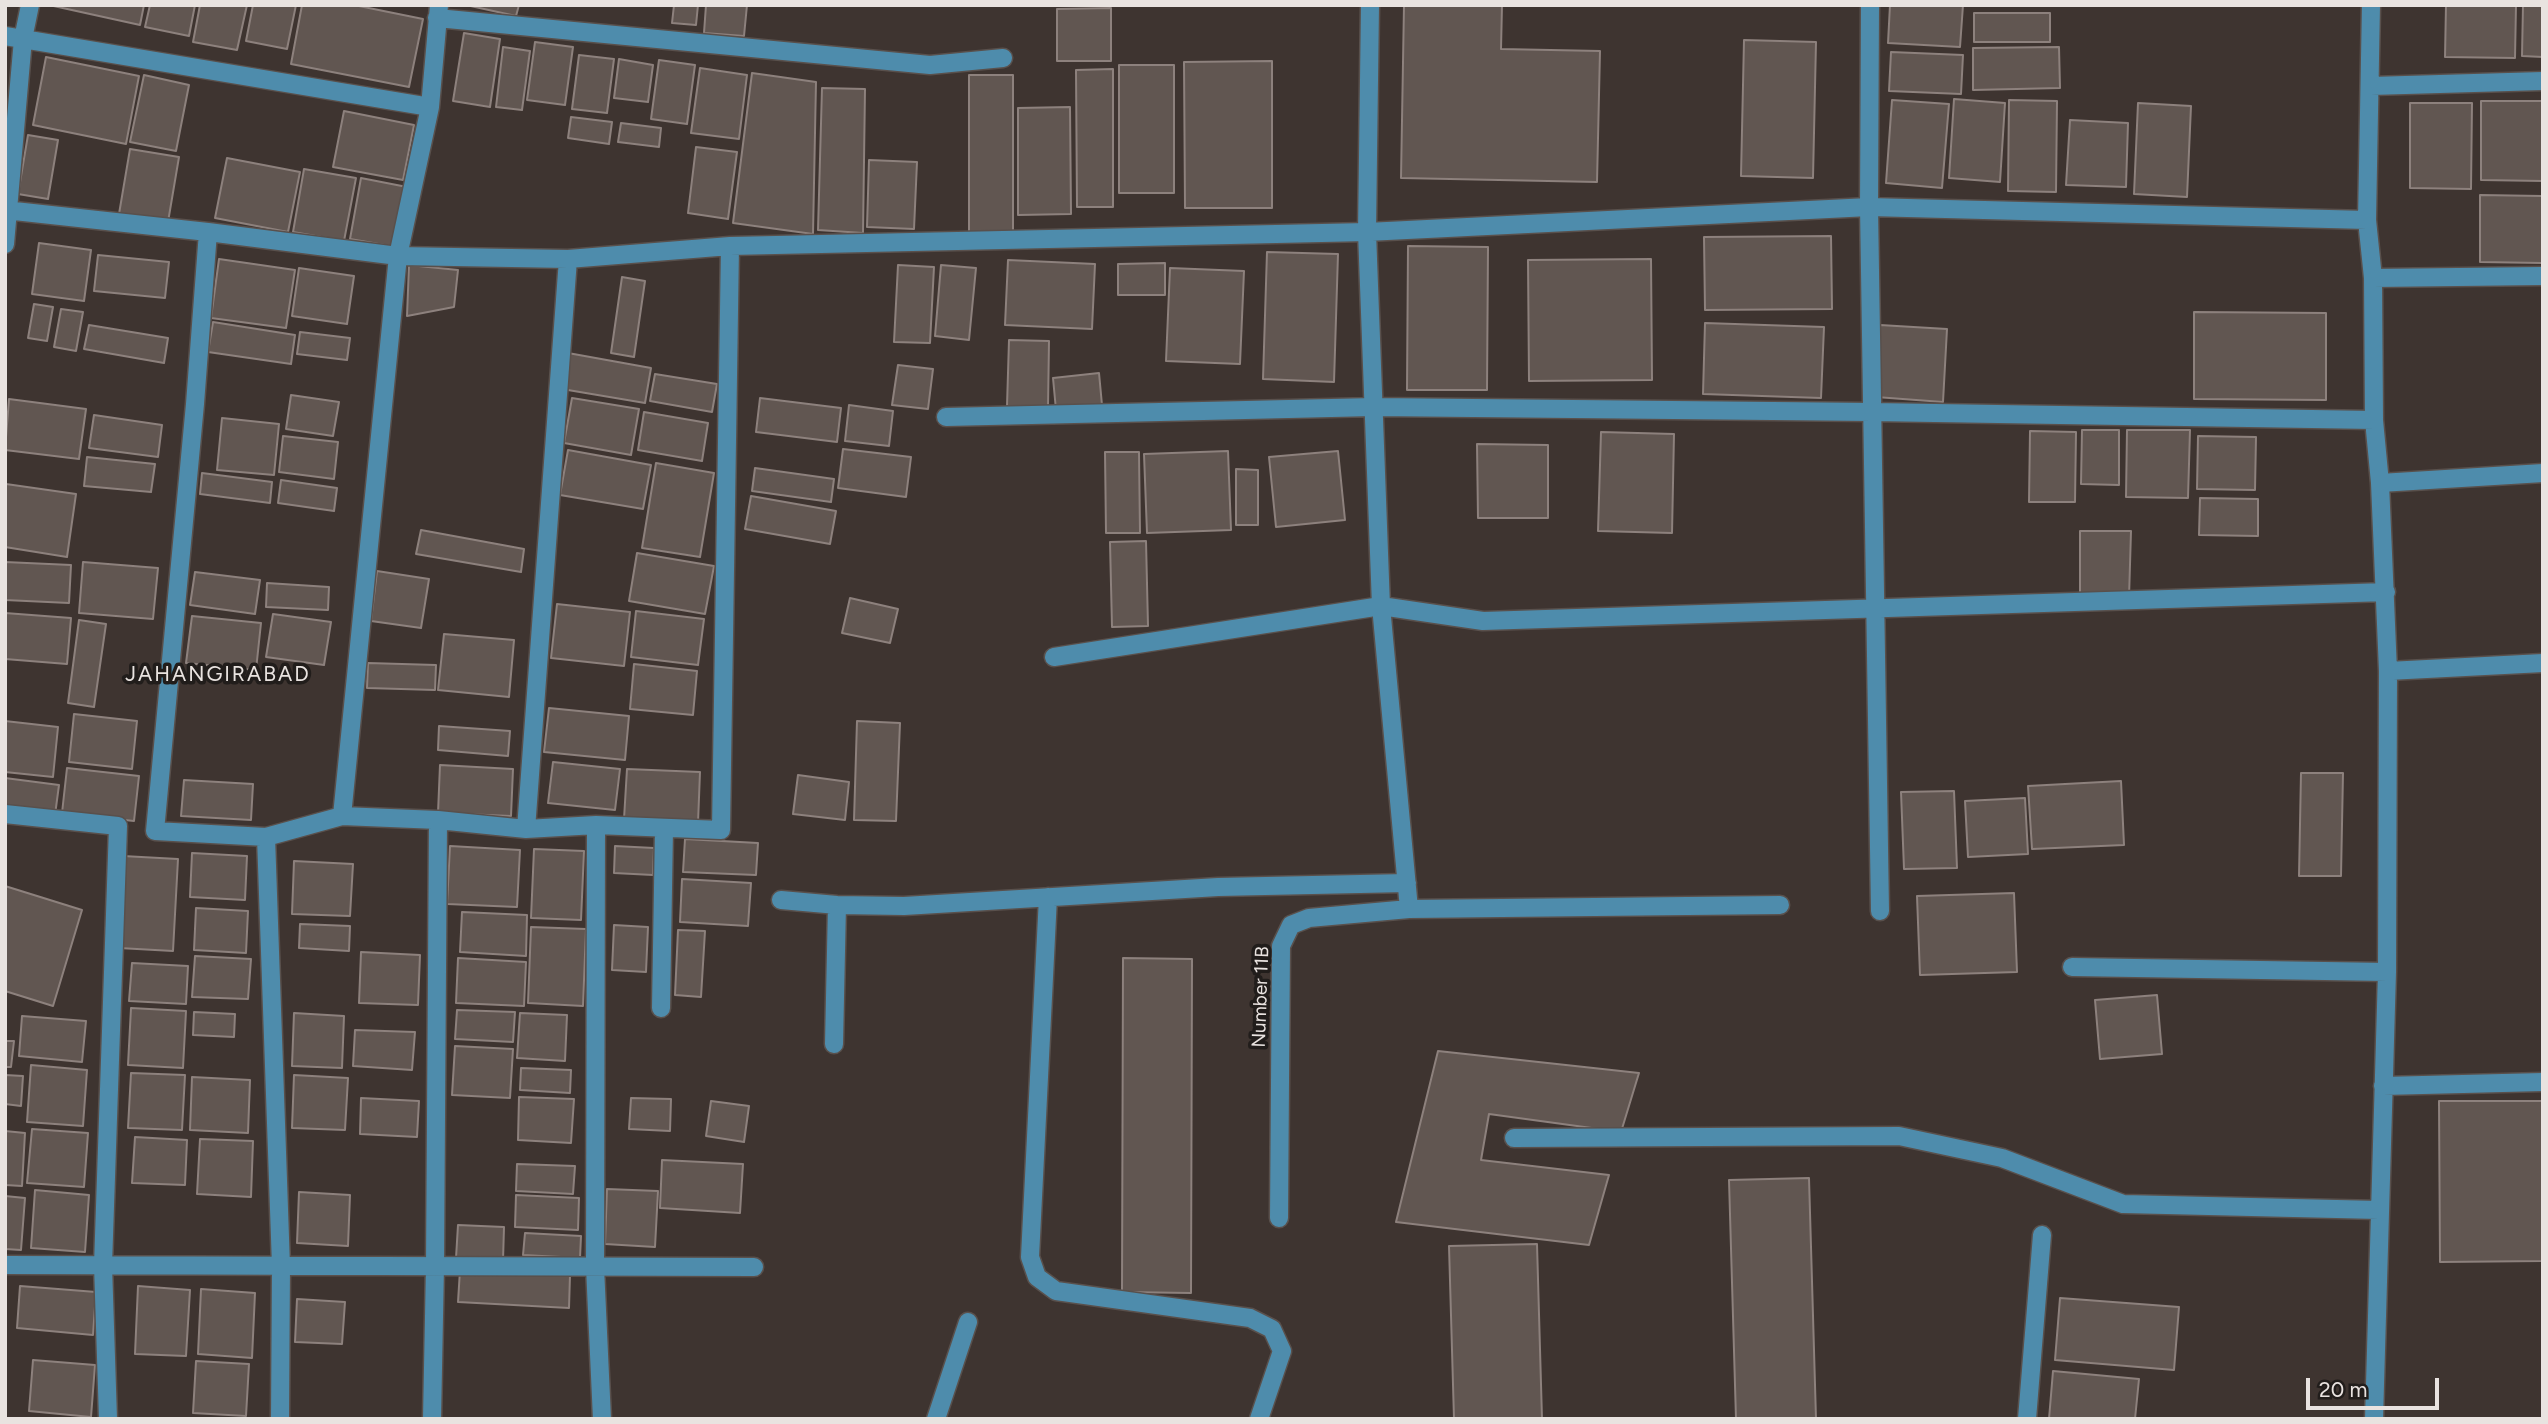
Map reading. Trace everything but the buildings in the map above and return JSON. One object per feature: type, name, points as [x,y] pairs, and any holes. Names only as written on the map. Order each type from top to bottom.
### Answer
[{"type":"street","points":[[5,244],[14,37],[30,5]]},
{"type":"street","points":[[1370,5],[1367,232],[1381,606],[1409,909]]},
{"type":"street","points":[[1870,5],[1869,208],[1880,911]]},
{"type":"street","points":[[2371,5],[2367,220],[2373,278],[2374,420],[2380,483],[2388,671],[2387,972],[2374,1419]]},
{"type":"street","points":[[342,816],[398,257],[430,107],[438,12],[930,65],[1003,58]]},
{"type":"street","points":[[14,37],[430,107]]},
{"type":"street","points":[[2371,86],[2543,81]]},
{"type":"street","points":[[7,210],[208,232],[398,257],[568,259],[730,246],[1367,232],[1869,208],[2367,220]]},
{"type":"street","points":[[208,232],[195,404],[155,831],[266,837],[342,816],[438,820],[527,829],[596,824],[721,830],[730,246]]},
{"type":"street","points":[[527,829],[568,259]]},
{"type":"street","points":[[2373,278],[2543,276]]},
{"type":"street","points":[[946,417],[1374,407],[2374,420]]},
{"type":"street","points":[[2380,483],[2543,473]]},
{"type":"street","points":[[1054,657],[1381,606],[1483,621],[2386,592]]},
{"type":"street","points":[[2388,671],[2543,663]]},
{"type":"street","points":[[5,814],[118,826],[103,1265],[108,1419]]},
{"type":"street","points":[[432,1419],[438,820]]},
{"type":"street","points":[[596,824],[595,1266],[602,1419]]},
{"type":"street","points":[[661,1008],[664,828]]},
{"type":"street","points":[[266,837],[281,1266],[280,1419]]},
{"type":"street","points":[[781,900],[837,905],[904,906],[1218,887],[1407,883]]},
{"type":"street","points":[[1048,897],[1030,1257],[1037,1277],[1056,1291],[1250,1318],[1272,1329],[1282,1351],[1259,1419]]},
{"type":"street","points":[[834,1044],[837,905]]},
{"type":"street","name":"Number 11B","points":[[1279,1218],[1281,946],[1291,925],[1309,918],[1409,909],[1780,905]]},
{"type":"street","points":[[2072,967],[2387,972]]},
{"type":"street","points":[[2383,1086],[2543,1082]]},
{"type":"street","points":[[1514,1138],[1899,1136],[2003,1158],[2123,1204],[2379,1210]]},
{"type":"street","points":[[2027,1419],[2042,1235]]},
{"type":"street","points":[[5,1265],[754,1267]]},
{"type":"street","points":[[936,1419],[968,1322]]},
{"type":"district","name":"JAHANGIRABAD","points":[[218,675]]}]
